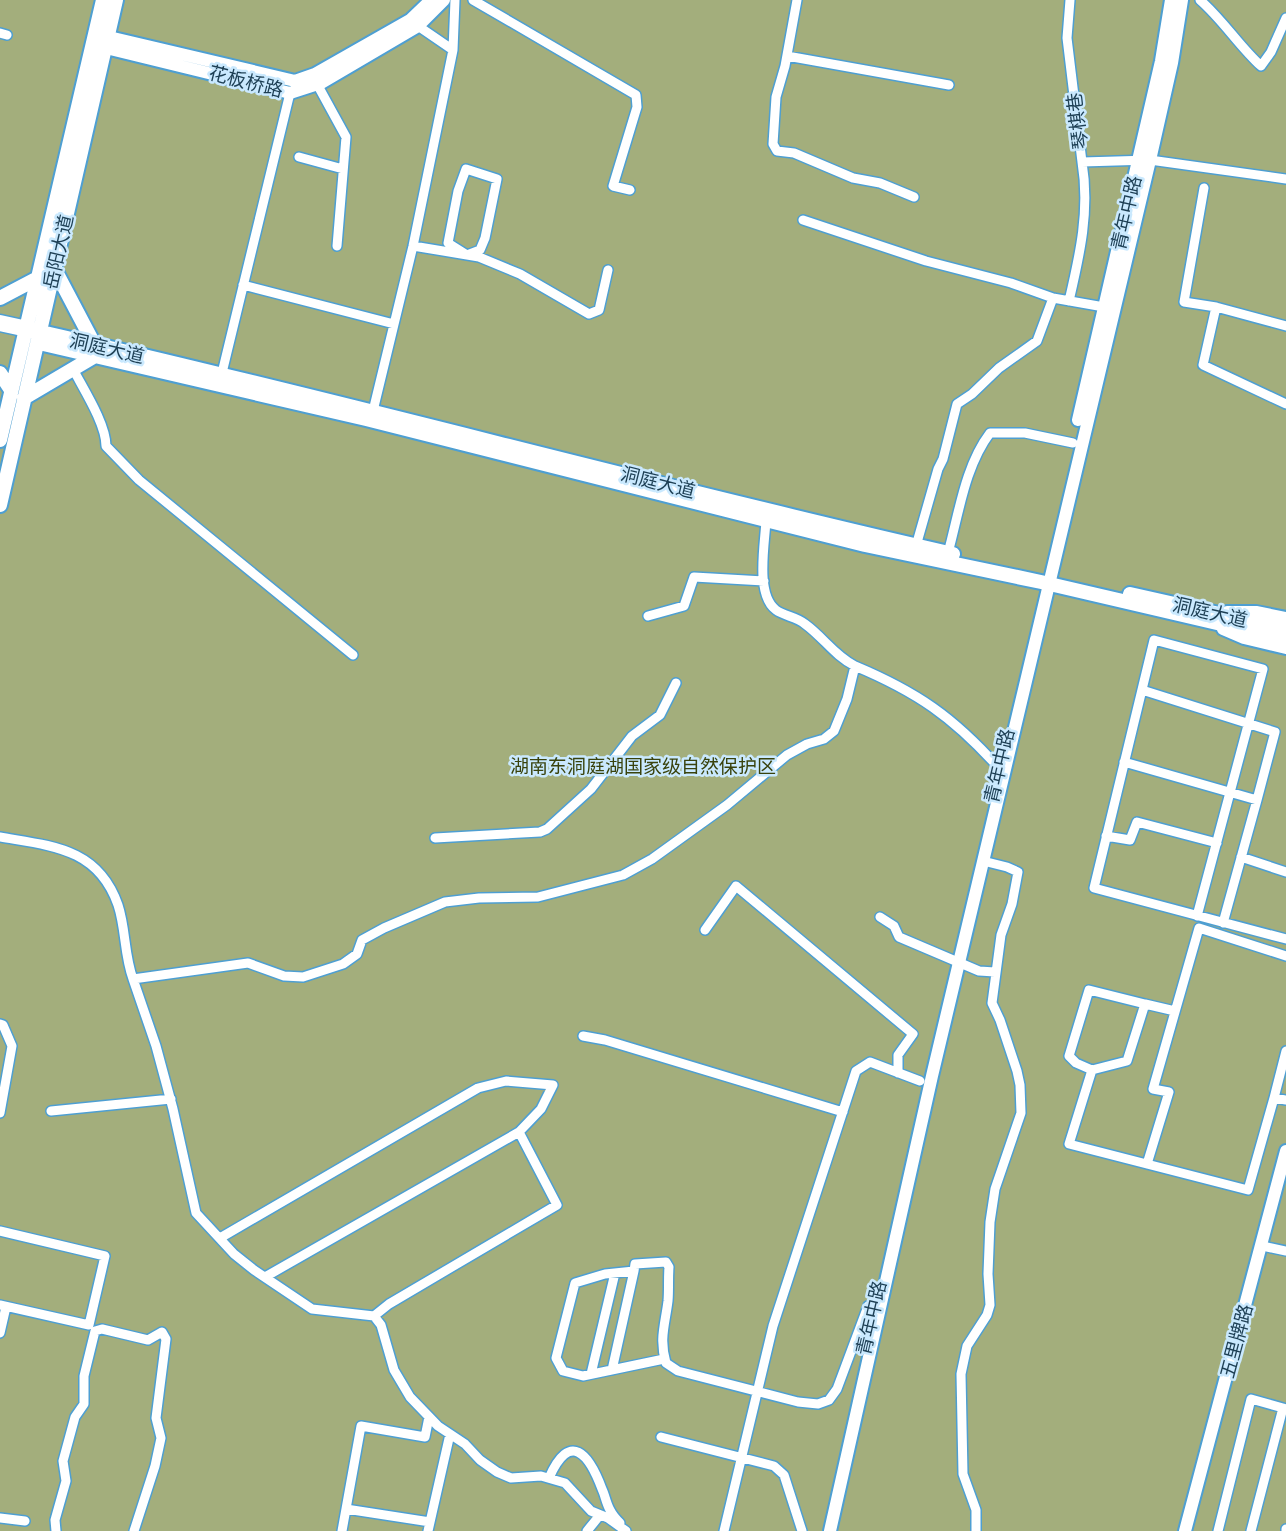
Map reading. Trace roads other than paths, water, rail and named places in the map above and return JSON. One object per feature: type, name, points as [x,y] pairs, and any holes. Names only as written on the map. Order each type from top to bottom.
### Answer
[{"type":"highway","points":[[0,323],[33,336]]},
{"type":"highway","points":[[0,333],[33,336]]},
{"type":"main road","name":"岳阳大道","points":[[33,336],[38,278],[103,0]]},
{"type":"main road","name":"岳阳大道","points":[[0,505],[18,394],[54,268],[116,0]]},
{"type":"main road","name":"花板桥路","points":[[107,43],[295,81],[315,74],[410,20],[431,0]]},
{"type":"main road","name":"花板桥路","points":[[107,43],[290,93],[317,84],[418,26],[444,0]]},
{"type":"main road","name":"青年中路","points":[[822,1531],[956,961],[998,767],[1144,160],[1171,0]]},
{"type":"main road","name":"青年中路","points":[[1045,579],[1104,307],[1172,63],[1182,0]]},
{"type":"main road","points":[[0,373],[18,394],[74,369],[95,350],[54,268]]},
{"type":"main road","points":[[0,298],[38,278]]},
{"type":"main road","name":"洞庭大道","points":[[33,336],[220,380],[865,545],[1045,579]]},
{"type":"main road","name":"洞庭大道","points":[[220,380],[373,411],[1045,579],[1209,617],[1286,639]]},
{"type":"main road","name":"岳阳大道","points":[[0,440],[18,394]]},
{"type":"main road","points":[[830,1531],[956,961],[983,861],[1045,579]]},
{"type":"main road","points":[[1209,617],[1244,638],[1286,648]]},
{"type":"main road","name":"洞庭大道","points":[[1209,617],[1283,625]]},
{"type":"main road","name":"五里牌路","points":[[1185,1531],[1286,1151]]},
{"type":"main road","name":"五里牌路","points":[[1192,1531],[1286,1176]]},
{"type":"street","points":[[373,411],[413,246],[453,50],[455,0]]},
{"type":"street","points":[[473,0],[636,95],[637,107],[613,186],[630,190]]},
{"type":"street","points":[[797,0],[776,97],[773,144],[777,151],[794,153],[853,178],[880,183],[914,197]]},
{"type":"street","name":"琴棋巷","points":[[1070,0],[1068,38],[1082,162],[1144,160],[1286,179]]},
{"type":"street","points":[[1200,0],[1261,66],[1271,52],[1286,18]]},
{"type":"street","points":[[418,26],[453,50]]},
{"type":"street","points":[[787,56],[949,85]]},
{"type":"street","points":[[317,84],[346,137],[337,246]]},
{"type":"street","points":[[220,380],[290,93]]},
{"type":"street","points":[[299,157],[343,169]]},
{"type":"street","points":[[1069,301],[1086,213],[1082,162]]},
{"type":"street","points":[[467,169],[497,178],[485,238],[480,250],[467,255],[448,243],[458,191],[467,169]]},
{"type":"street","points":[[1204,188],[1184,302],[1216,307],[1286,326]]},
{"type":"street","points":[[803,220],[912,257],[1011,283],[1053,298],[1104,307]]},
{"type":"street","points":[[413,246],[479,257],[520,274],[589,314],[599,310],[608,270]]},
{"type":"street","points":[[243,285],[394,324]]},
{"type":"street","points":[[916,546],[950,436],[957,404],[972,394],[999,368],[1037,341],[1053,298]]},
{"type":"street","points":[[1216,307],[1203,365],[1286,404]]},
{"type":"street","points":[[74,369],[101,422],[106,435],[106,446],[139,480],[353,655]]},
{"type":"street","points":[[948,553],[972,465],[990,433],[1025,433],[1073,443]]},
{"type":"street","points":[[766,520],[764,581],[769,603],[778,612],[803,622],[844,660],[896,683],[939,710],[974,740],[998,767]]},
{"type":"street","points":[[648,616],[684,606],[694,577],[764,581]]},
{"type":"street","points":[[1197,916],[1263,669],[1154,640],[1094,888],[1197,916],[1223,923],[1286,939]]},
{"type":"street","points":[[133,979],[248,963],[284,976],[303,977],[343,964],[357,954],[362,940],[445,902],[538,897],[623,875],[652,859],[718,813],[787,755],[807,744],[824,739],[834,731],[847,699],[855,666]]},
{"type":"street","points":[[435,838],[540,832],[547,829],[591,789],[632,736],[660,715],[676,683]]},
{"type":"street","points":[[1142,690],[1286,734]]},
{"type":"street","points":[[1223,923],[1275,732]]},
{"type":"street","points":[[1125,762],[1257,800]]},
{"type":"street","points":[[1107,836],[1130,840],[1137,822],[1216,842]]},
{"type":"street","points":[[0,837],[55,847],[82,857],[103,873],[118,906],[128,964],[171,1099],[196,1213],[234,1254],[312,1309],[374,1316],[389,1304],[557,1205],[519,1132]]},
{"type":"street","points":[[1241,857],[1286,872]]},
{"type":"street","points":[[976,1531],[976,1510],[963,1474],[961,1374],[967,1346],[987,1315],[990,1305],[988,1274],[993,1200],[1021,1113],[1017,1071],[992,1003],[1001,935],[1012,904],[1018,872],[983,861]]},
{"type":"street","points":[[705,930],[736,886],[913,1034],[898,1055],[898,1073]]},
{"type":"street","points":[[880,917],[894,926],[899,937],[979,971],[996,972]]},
{"type":"street","points":[[1147,1164],[1169,1092],[1153,1089],[1199,928],[1286,956]]},
{"type":"street","points":[[1145,1004],[1127,1061],[1092,1070],[1076,1063],[1069,1056],[1088,990],[1175,1011]]},
{"type":"street","points":[[0,1024],[3,1025],[12,1046],[0,1113]]},
{"type":"street","points":[[583,1036],[618,1044],[843,1112]]},
{"type":"street","points":[[1092,1070],[1069,1144],[1248,1190],[1286,1051]]},
{"type":"street","points":[[724,1531],[773,1326],[856,1071],[870,1062],[920,1081]]},
{"type":"street","points":[[220,1238],[478,1088],[506,1081],[553,1085],[541,1109],[519,1132],[265,1277]]},
{"type":"street","points":[[1274,1098],[1286,1100]]},
{"type":"street","points":[[51,1111],[171,1099]]},
{"type":"street","points":[[0,1231],[105,1256],[84,1376],[84,1404],[75,1417],[63,1461],[66,1481],[55,1520],[56,1531]]},
{"type":"street","points":[[1267,1247],[1286,1251]]},
{"type":"street","points":[[612,1370],[635,1264],[666,1262],[669,1267],[661,1346],[666,1363],[678,1371],[798,1402],[818,1404],[829,1400],[838,1390],[868,1306],[874,1305]]},
{"type":"street","points":[[634,1270],[575,1283],[556,1359],[563,1371],[583,1376],[664,1359]]},
{"type":"street","points":[[591,1374],[615,1273]]},
{"type":"street","points":[[0,1333],[3,1306],[148,1340],[162,1332],[166,1339],[156,1418],[161,1438],[134,1531]]},
{"type":"street","points":[[374,1316],[381,1325],[394,1370],[410,1397],[429,1418],[497,1472],[511,1478],[549,1478],[565,1483],[591,1511],[626,1531]]},
{"type":"street","points":[[1218,1531],[1251,1399],[1285,1408],[1251,1531]]},
{"type":"street","points":[[342,1531],[361,1426],[425,1437],[429,1418]]},
{"type":"street","points":[[346,1509],[429,1526],[450,1434]]},
{"type":"street","points":[[661,1437],[775,1466],[784,1475],[802,1531]]},
{"type":"street","points":[[549,1478],[565,1453],[575,1451],[585,1455],[609,1508],[626,1531]]},
{"type":"street","points":[[587,1531],[600,1514]]},
{"type":"street","points":[[0,1518],[25,1521]]},
{"type":"park label","name":"湖南东洞庭湖国家级自然保护区","points":[[643,766]]}]
